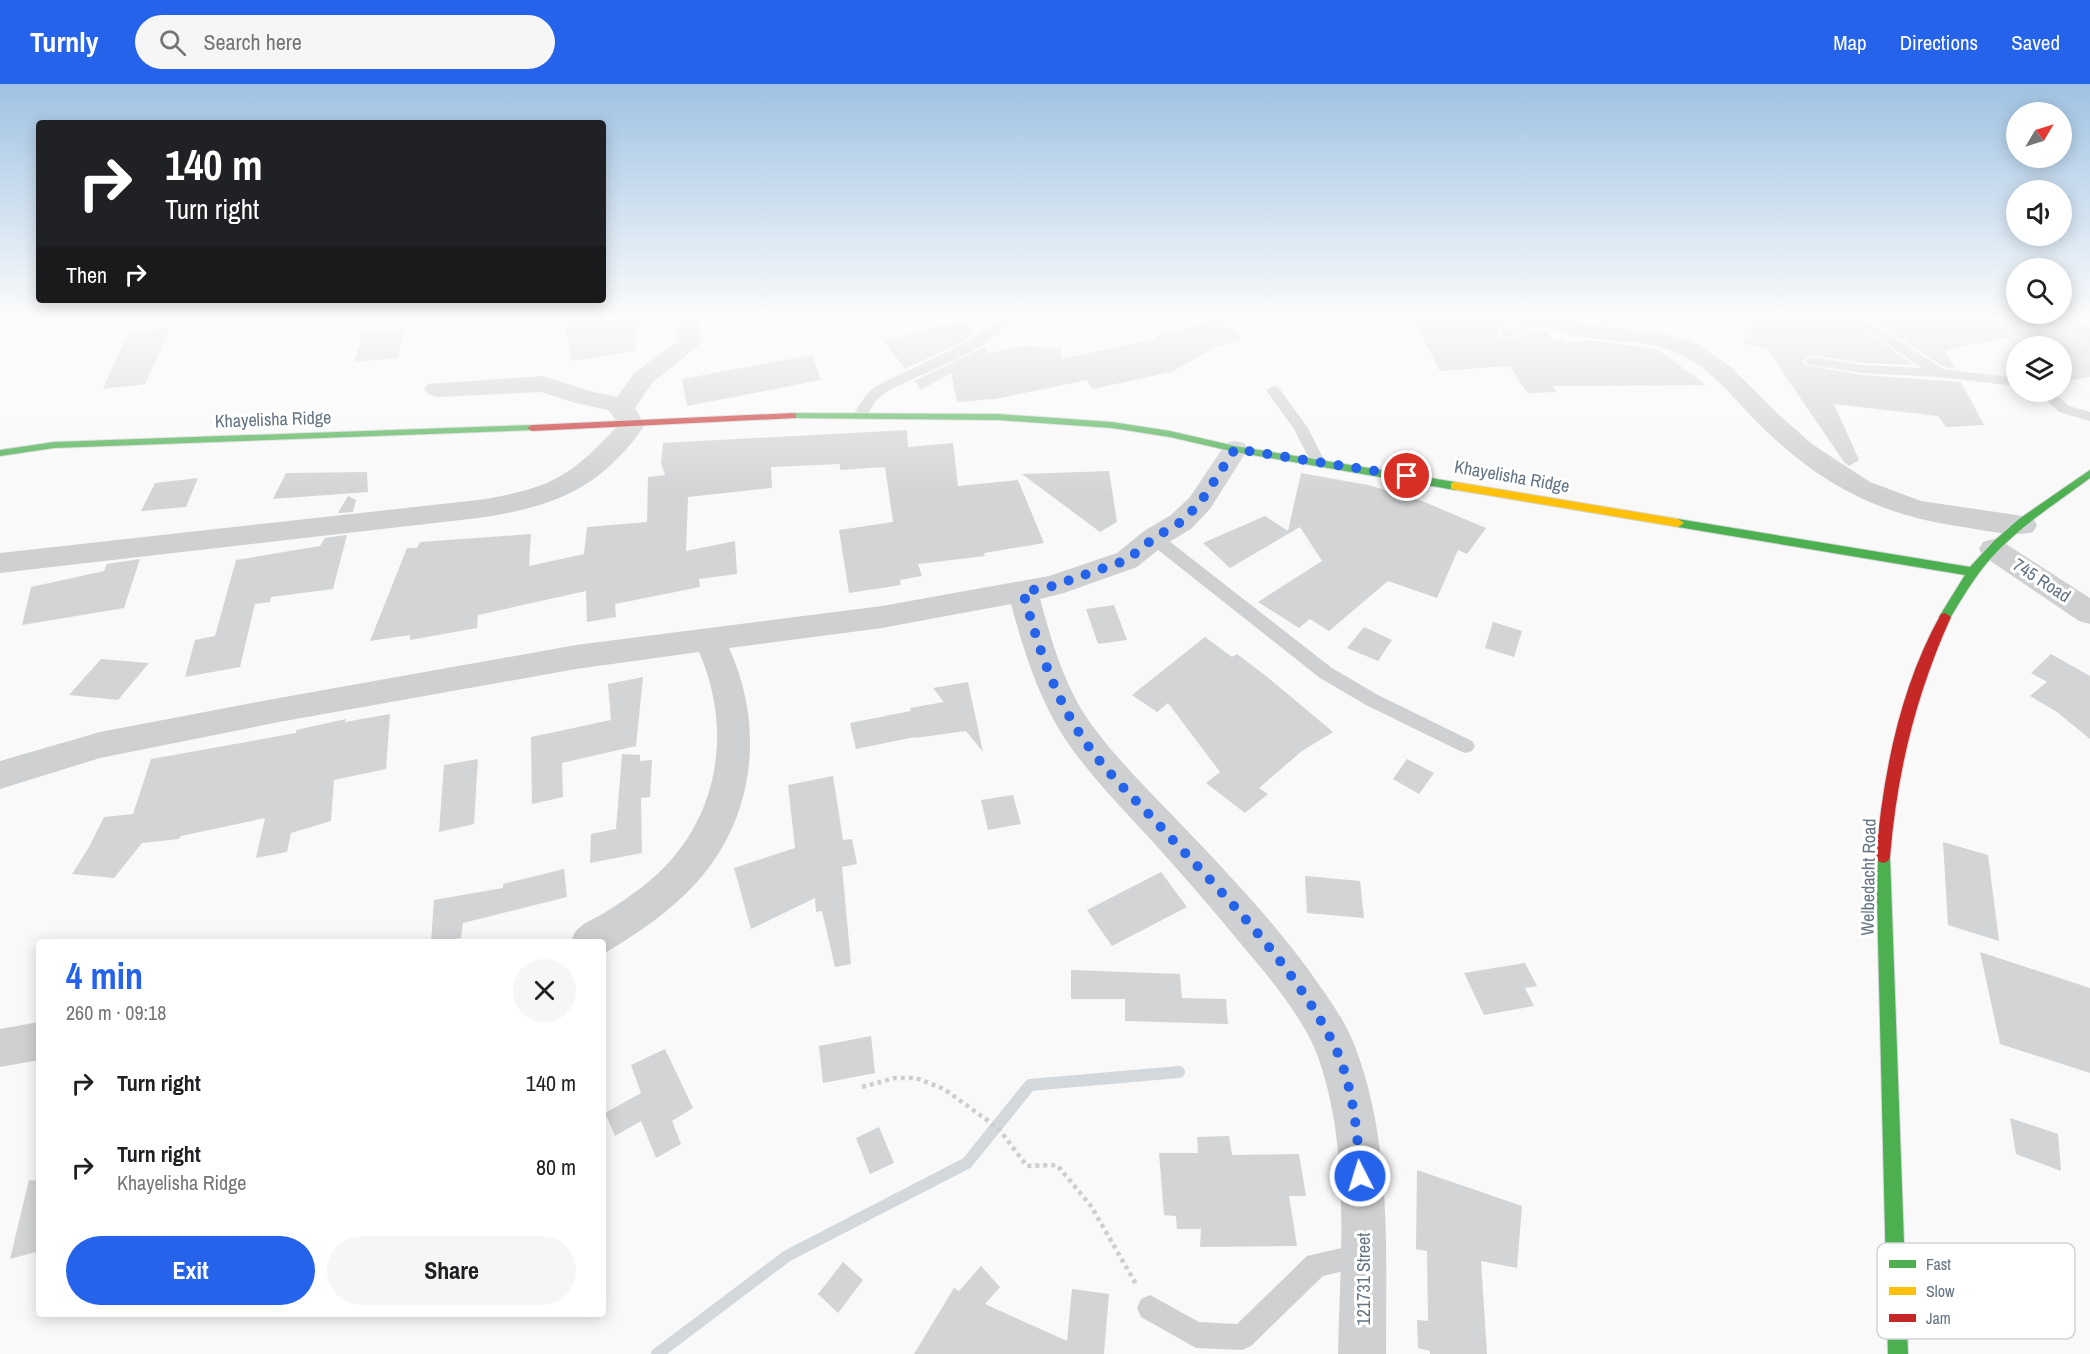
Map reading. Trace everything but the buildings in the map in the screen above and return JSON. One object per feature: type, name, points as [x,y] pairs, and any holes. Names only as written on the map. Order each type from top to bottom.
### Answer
[{"type":"street","points":[[0,563],[386,518],[462,512],[543,495],[571,483],[599,462],[626,417],[643,378],[647,375]]},
{"type":"street","points":[[1726,375],[1779,429],[1852,484],[1887,501],[1917,509],[2022,525]]},
{"type":"street","points":[[436,389],[543,384],[615,404],[626,417]]},
{"type":"street","name":"Khayelisha Ridge","points":[[0,453],[54,445],[626,417],[722,418],[860,415],[1069,420],[1170,434],[1235,449],[1974,572]]},
{"type":"street","points":[[0,775],[100,745],[257,714],[576,657],[882,617],[1053,586],[1127,560],[1154,538],[1181,522],[1200,503],[1235,449]]},
{"type":"street","name":"Welbedacht Road","points":[[1895,1243],[1883,855],[1887,801],[1898,743],[1928,651],[1946,613],[1974,572],[1993,549],[2090,473]]},
{"type":"street","name":"745 Road","points":[[1993,549],[2090,613]]},
{"type":"street","name":"121731 Street","points":[[1023,592],[1043,664],[1078,731],[1108,770],[1203,873],[1280,962],[1314,1010],[1336,1049],[1349,1092],[1359,1152],[1363,1255],[1362,1354]]},
{"type":"street","points":[[595,939],[628,921],[665,890],[693,862],[711,835],[726,800],[735,759],[730,692],[709,638]]},
{"type":"street","points":[[0,1048],[36,1042]]},
{"type":"street","name":"Welbedacht Road","points":[[1898,1339],[1898,1354]]},
{"type":"lane","points":[[860,415],[871,398],[881,389],[909,375]]},
{"type":"lane","points":[[1958,375],[2006,381]]},
{"type":"lane","points":[[1273,390],[1301,429],[1318,462]]},
{"type":"lane","points":[[2056,402],[2064,409],[2090,417]]},
{"type":"lane","points":[[1154,538],[1326,673],[1372,700],[1466,746]]},
{"type":"lane","points":[[1150,1308],[1196,1335],[1242,1337],[1316,1265],[1363,1255]]},
{"type":"path","points":[[862,1087],[895,1078],[916,1078],[944,1089],[999,1128],[1027,1166],[1058,1165],[1097,1214],[1150,1308]]},
{"type":"waterway","points":[[657,1354],[787,1256],[967,1163],[1030,1085],[1179,1072]]},
{"type":"traffic: fast","points":[[792,416],[998,417],[1112,425],[1170,434],[1235,449],[1455,486]]},
{"type":"traffic: fast","points":[[0,453],[54,445],[532,428]]},
{"type":"traffic: fast","points":[[1945,617],[1975,569],[1998,543],[2090,473]]},
{"type":"traffic: fast","points":[[1678,523],[1974,572]]},
{"type":"traffic: fast","points":[[1883,857],[1895,1243]]},
{"type":"traffic: fast","points":[[1898,1339],[1898,1354]]},
{"type":"traffic: slow","points":[[1455,486],[1678,523]]},
{"type":"traffic: jam","points":[[532,428],[792,416]]},
{"type":"traffic: jam","points":[[1883,857],[1890,795],[1902,734],[1920,675],[1945,617]]},
{"type":"route","points":[[1360,1176],[1359,1152],[1349,1092],[1336,1049],[1314,1010],[1280,962],[1203,873],[1108,770],[1078,731],[1043,664],[1023,592],[1053,586],[1127,560],[1154,538],[1181,522],[1200,503],[1235,449],[1407,476]]}]
